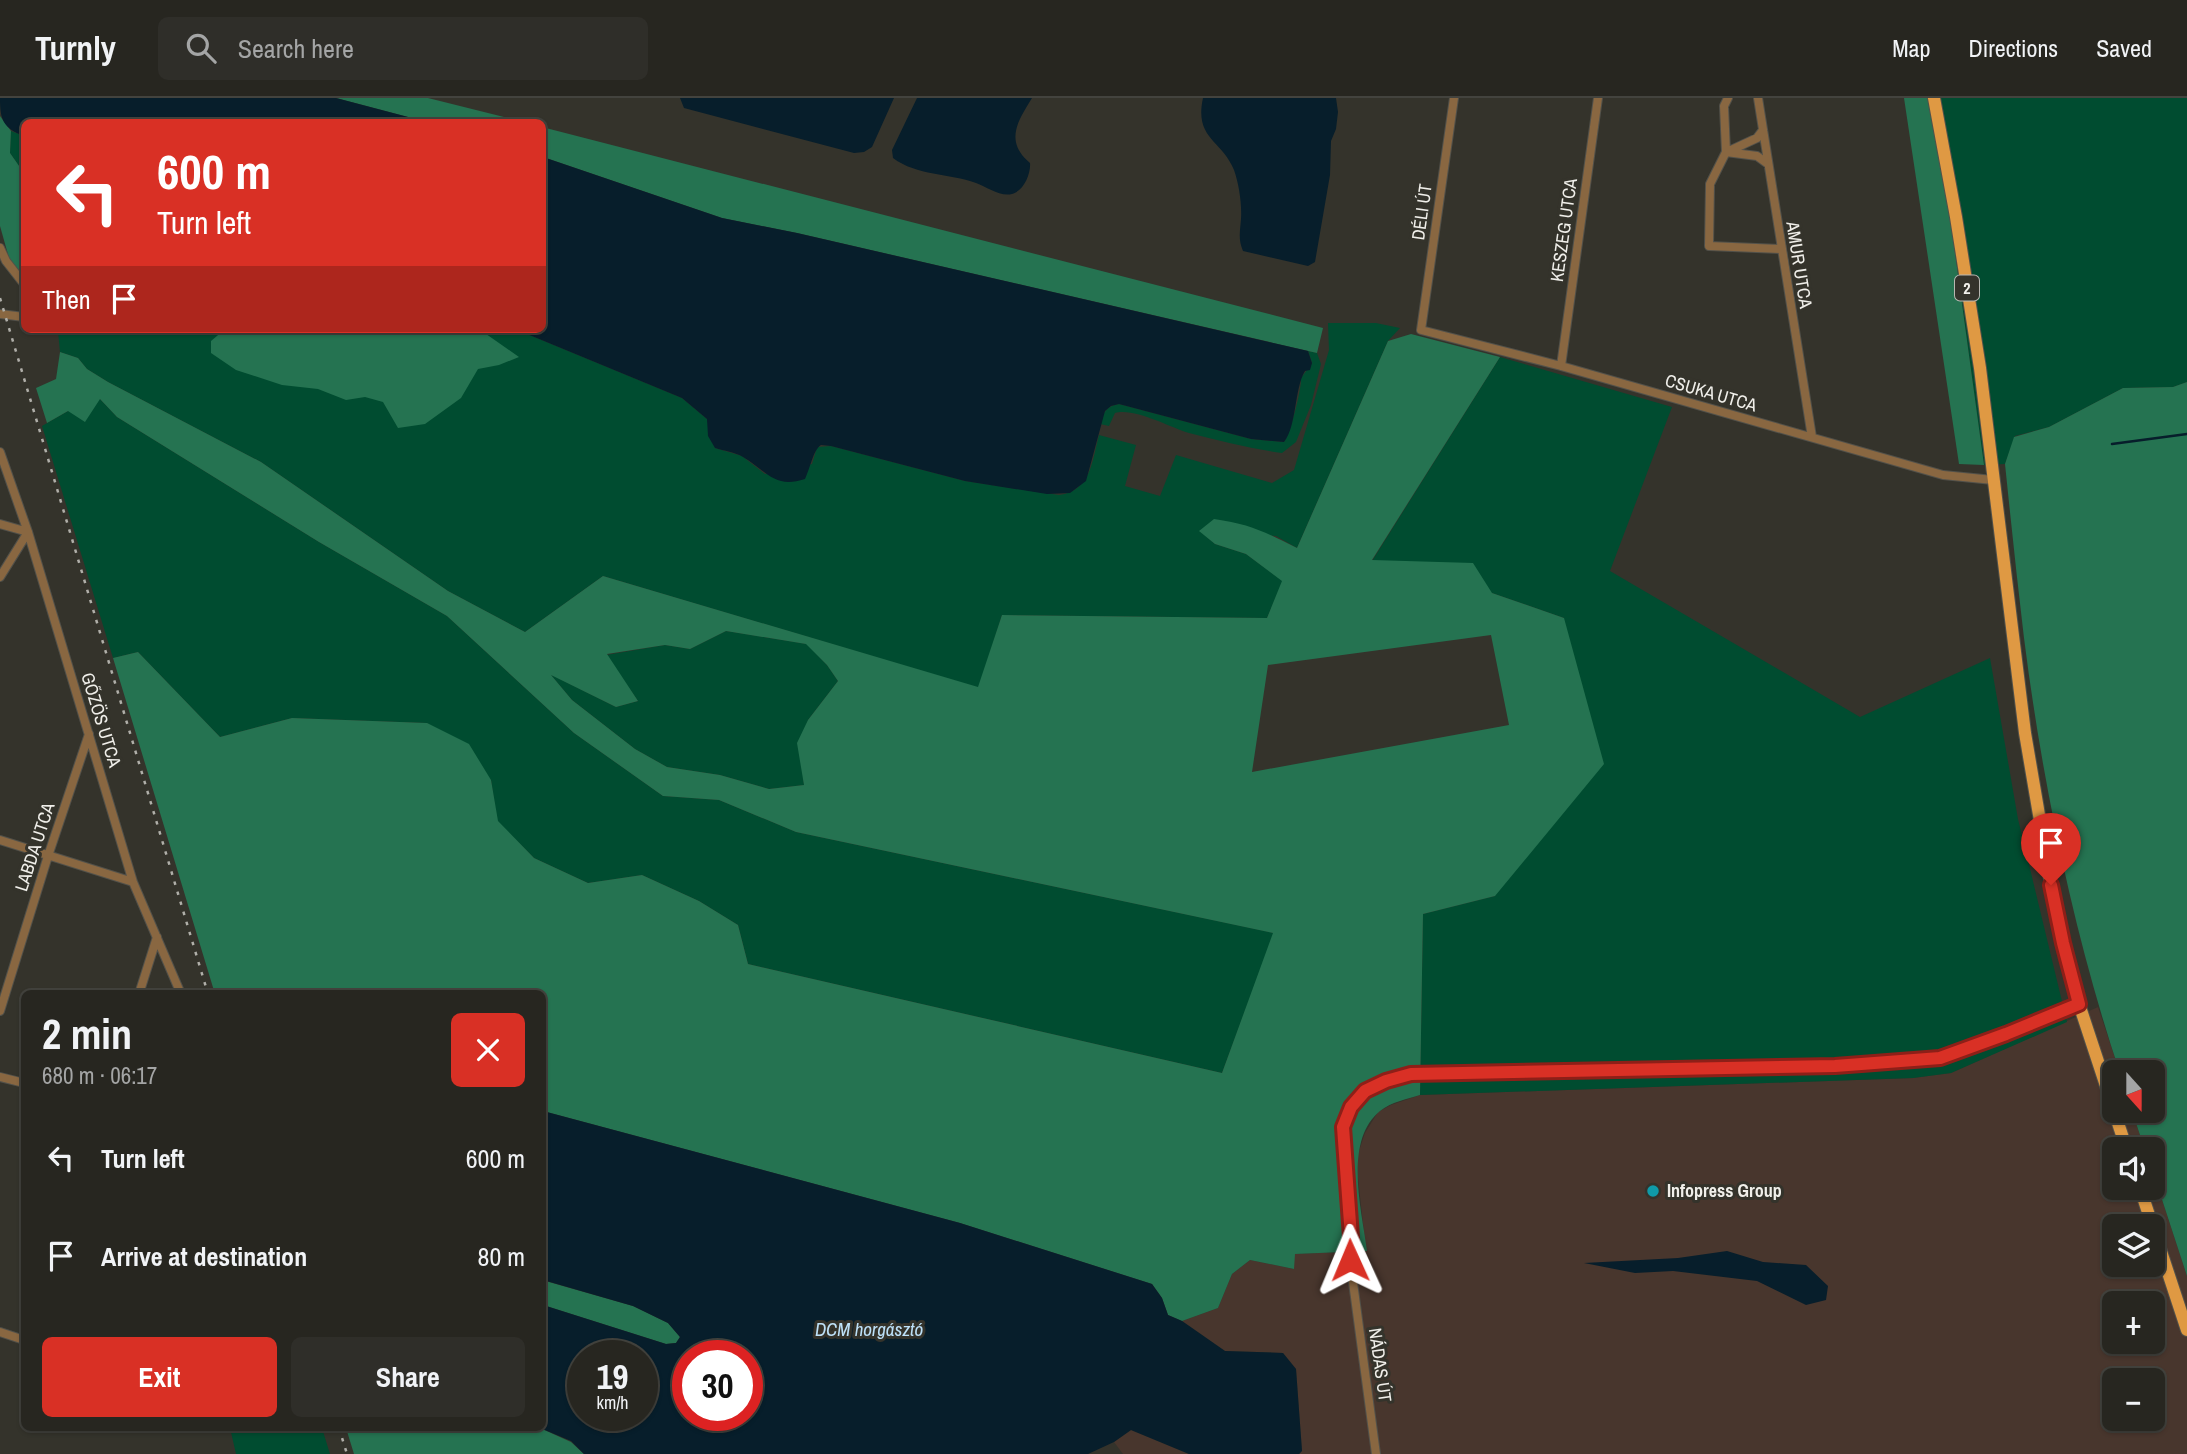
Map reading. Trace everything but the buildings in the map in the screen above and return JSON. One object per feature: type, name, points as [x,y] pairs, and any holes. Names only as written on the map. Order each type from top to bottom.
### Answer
[{"type":"main road","name":"2","points":[[1934,98],[1961,243],[1980,369],[2025,733],[2055,906],[2079,1004],[2102,1074]]},
{"type":"main road","points":[[2144,1200],[2187,1330]]},
{"type":"street","name":"DÉLI ÚT","points":[[1421,330],[1454,98]]},
{"type":"street","name":"KESZEG UTCA","points":[[1560,366],[1598,98]]},
{"type":"street","points":[[1728,98],[1724,106],[1726,152],[1710,184],[1709,246],[1780,249]]},
{"type":"street","name":"AMUR UTCA","points":[[1758,98],[1812,437]]},
{"type":"street","points":[[1726,152],[1757,138],[1763,130]]},
{"type":"street","points":[[1726,152],[1758,156],[1768,164]]},
{"type":"street","points":[[0,248],[21,280]]},
{"type":"street","points":[[0,314],[21,317]]},
{"type":"street","name":"CSUKA UTCA","points":[[1421,330],[1560,366],[1943,475],[1993,480]]},
{"type":"street","name":"GŐZÖS UTCA","points":[[0,452],[27,532],[133,882],[179,990]]},
{"type":"street","points":[[0,524],[27,532],[0,577]]},
{"type":"street","name":"LABDA UTCA","points":[[0,1011],[89,734]]},
{"type":"street","points":[[0,840],[133,882]]},
{"type":"street","points":[[140,990],[157,937]]},
{"type":"street","name":"NÁDAS ÚT","points":[[1376,1454],[1350,1260],[1351,1237],[1343,1127],[1351,1107],[1365,1091],[1386,1081],[1411,1074],[1835,1066],[1940,1058],[2079,1004]]},
{"type":"street","points":[[0,1077],[21,1082]]},
{"type":"street","points":[[0,1332],[21,1339]]},
{"type":"shaded area","points":[[2098,1007],[2116,1060],[2102,1060],[2102,1124],[2136,1124],[2141,1137],[2102,1137],[2102,1200],[2162,1200],[2187,1276],[2187,1454],[1299,1454],[1302,1451],[1296,1369],[1283,1353],[1225,1351],[1182,1321],[1218,1308],[1232,1274],[1250,1260],[1294,1269],[1294,1254],[1366,1251],[1356,1160],[1365,1133],[1378,1112],[1420,1095],[1913,1078],[1951,1073]]},
{"type":"shaded area","points":[[1131,1430],[1189,1454],[1123,1454],[1114,1442]]},
{"type":"green space","points":[[336,98],[428,98],[512,119],[416,119]]},
{"type":"green space","points":[[1904,98],[1928,98],[1950,216],[1984,465],[1959,464]]},
{"type":"green space","points":[[1928,98],[2187,98],[2187,382],[2173,387],[2123,388],[2049,427],[2015,436],[2005,464],[1984,465],[1950,216]]},
{"type":"green space","points":[[0,116],[11,131],[10,153],[21,169],[21,275],[9,258],[0,226]]},
{"type":"green space","points":[[546,128],[1323,328],[1317,353],[722,218],[546,158]]},
{"type":"green space","points":[[11,131],[21,135],[21,169],[10,153]]},
{"type":"green space","points":[[1328,323],[1376,323],[1400,328],[1388,341],[1297,548],[1276,536],[1200,531],[1215,544],[1246,554],[1283,581],[1267,618],[1002,615],[979,688],[603,576],[525,632],[448,591],[261,462],[108,382],[87,369],[78,358],[60,352],[58,333],[525,333],[682,398],[707,419],[715,448],[742,456],[765,474],[812,464],[817,447],[831,446],[965,481],[1059,495],[1078,488],[1084,481],[1092,464],[1099,435],[1136,445],[1125,486],[1160,496],[1176,455],[1272,483],[1294,470],[1329,350]]},
{"type":"green space","points":[[220,333],[485,333],[519,357],[478,369],[461,398],[425,424],[398,428],[383,402],[365,397],[346,400],[318,389],[282,385],[236,370],[211,353],[211,341]]},
{"type":"green space","points":[[1411,334],[1500,357],[1372,560],[1473,563],[1492,593],[1564,618],[1604,764],[1495,896],[1423,914],[1420,1095],[1394,1103],[1380,1111],[1369,1124],[1362,1140],[1358,1177],[1367,1251],[1295,1254],[1294,1269],[1250,1260],[1232,1274],[1218,1308],[1182,1321],[1168,1315],[1162,1298],[1152,1284],[960,1223],[546,1112],[546,990],[214,990],[113,658],[138,652],[220,737],[292,718],[427,723],[469,744],[491,780],[498,821],[534,858],[588,883],[642,875],[699,901],[738,925],[748,964],[1222,1073],[1273,933],[796,832],[719,800],[663,796],[574,733],[447,616],[319,542],[117,417],[100,399],[85,422],[68,411],[47,423],[36,388],[56,379],[60,352],[78,358],[87,369],[108,382],[261,462],[448,591],[525,632],[603,576],[978,687],[1002,615],[1267,618],[1282,581],[1246,554],[1215,544],[1199,531],[1214,519],[1257,529],[1297,548],[1388,341]],"holes":[[[726,631],[806,644],[827,665],[838,681],[808,720],[797,743],[804,785],[769,789],[720,775],[667,767],[635,749],[572,700],[551,675],[616,707],[638,701],[607,654],[665,645],[690,649]],[[1491,635],[1509,725],[1252,772],[1268,665]]]},
{"type":"green space","points":[[1308,351],[1317,353],[1321,364],[1311,405],[1296,442],[1282,453],[1189,433],[1131,413],[1115,413],[1109,426],[1100,424],[1106,410],[1119,404],[1251,439],[1284,442],[1295,411],[1301,378],[1312,363]]},
{"type":"green space","points":[[1500,357],[1672,407],[1610,571],[1860,717],[1990,658],[2018,819],[2067,1022],[1951,1073],[1913,1078],[1420,1095],[1423,914],[1495,896],[1564,618],[1492,593],[1372,561]]},
{"type":"green space","points":[[2187,382],[2187,1276],[2162,1200],[2165,1200],[2165,1137],[2141,1137],[2136,1124],[2165,1124],[2165,1060],[2116,1060],[2074,913],[2050,802],[2031,692],[2005,464],[2014,437],[2049,427],[2123,388],[2173,387]]},
{"type":"green space","points":[[100,399],[117,417],[319,542],[447,616],[574,733],[663,796],[719,800],[796,832],[1274,933],[1222,1073],[748,964],[738,925],[699,901],[642,875],[588,883],[534,858],[497,821],[491,780],[427,723],[292,718],[220,737],[138,652],[113,658],[42,426],[68,411]]},
{"type":"green space","points":[[726,631],[807,644],[838,681],[808,720],[804,785],[769,789],[720,775],[667,767],[635,749],[572,700],[550,674],[616,707],[638,701],[606,655],[665,645],[690,649]]},
{"type":"green space","points":[[546,1281],[633,1306],[668,1323],[680,1337],[678,1340],[672,1340],[672,1343],[666,1344],[546,1306]]},
{"type":"green space","points":[[231,1431],[323,1431],[330,1454],[236,1454]]},
{"type":"green space","points":[[347,1431],[546,1431],[571,1442],[584,1454],[354,1454]]},
{"type":"water","points":[[0,98],[336,98],[416,119],[21,119],[21,135],[7,126],[1,112]]},
{"type":"water","points":[[680,98],[894,98],[872,147],[864,152],[854,153],[684,108]]},
{"type":"water","points":[[917,98],[1032,98],[1016,131],[1017,147],[1030,163],[1023,186],[1012,194],[1003,194],[966,180],[912,168],[893,158],[892,150]]},
{"type":"water","points":[[1203,98],[1336,98],[1336,129],[1331,141],[1330,175],[1315,262],[1308,266],[1243,251],[1237,181],[1229,160],[1202,122]]},
{"type":"water","points":[[546,158],[722,218],[1308,351],[1312,363],[1310,370],[1305,371],[1301,379],[1291,427],[1284,442],[1251,439],[1119,404],[1111,406],[1105,411],[1086,481],[1070,493],[1047,494],[965,481],[821,445],[805,479],[786,482],[771,477],[740,455],[715,448],[708,436],[707,419],[682,398],[525,333],[546,333]]},
{"type":"water","name":"DCM horgásztó","points":[[546,1112],[960,1223],[1152,1284],[1162,1298],[1168,1315],[1182,1321],[1225,1351],[1283,1353],[1296,1369],[1302,1451],[1299,1454],[1189,1454],[1131,1430],[1114,1442],[1088,1454],[584,1454],[571,1441],[546,1431],[546,1306],[653,1340],[567,1340],[567,1431],[658,1431],[658,1341],[672,1343],[672,1431],[763,1431],[763,1340],[678,1340],[680,1337],[668,1323],[633,1306],[546,1281]]},
{"type":"water","points":[[1727,1251],[1763,1262],[1806,1265],[1828,1286],[1826,1300],[1806,1305],[1757,1281],[1673,1271],[1635,1273],[1584,1263],[1678,1258]]},
{"type":"waterway","points":[[2112,444],[2187,434]]},
{"type":"railway","points":[[0,298],[207,990]]},
{"type":"railway","points":[[340,1431],[347,1454]]},
{"type":"place","name":"Infopress Group","points":[[1653,1191]]},
{"type":"route","points":[[1350,1260],[1351,1237],[1343,1127],[1351,1107],[1365,1091],[1386,1081],[1411,1074],[1835,1066],[1940,1058],[2079,1004],[2051,885]]}]
